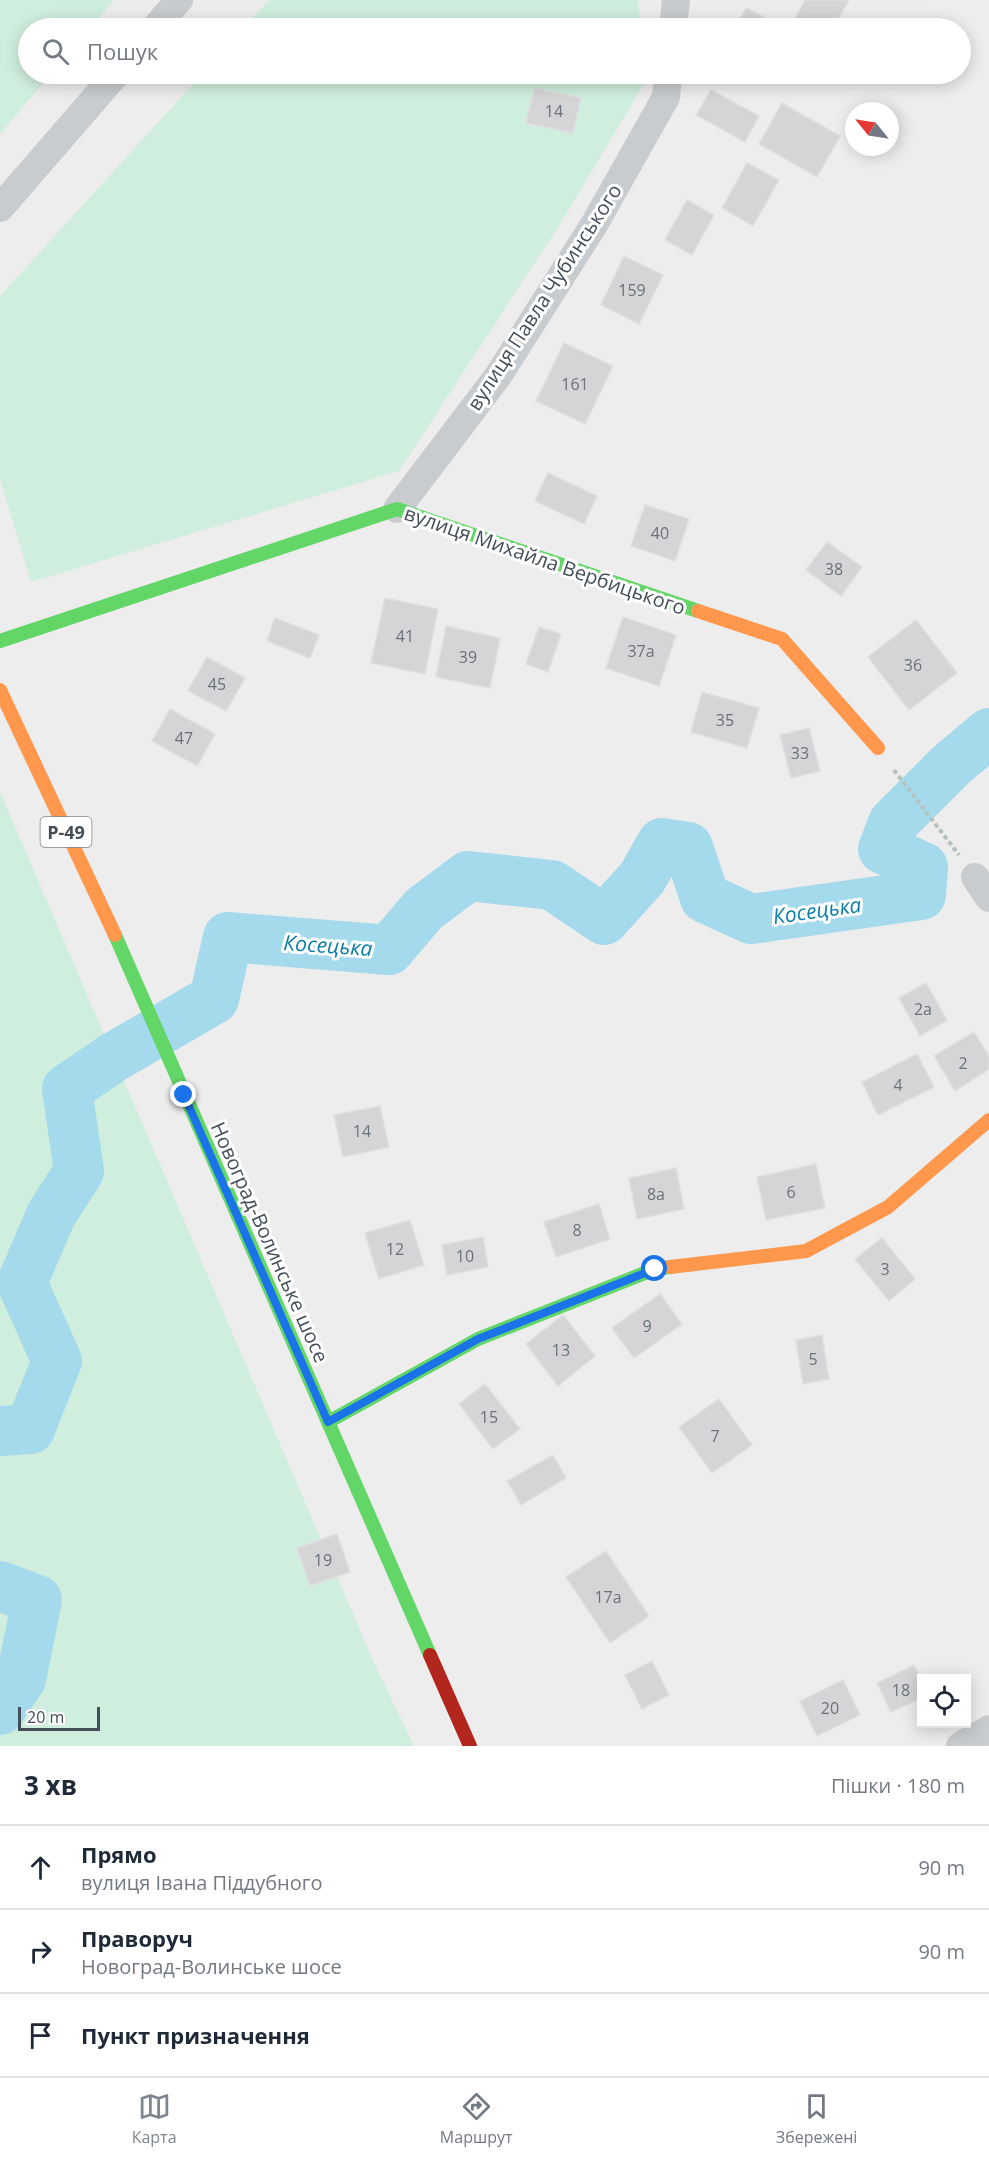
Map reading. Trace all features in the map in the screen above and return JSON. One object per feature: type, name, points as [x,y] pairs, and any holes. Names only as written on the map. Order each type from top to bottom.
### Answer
[{"type":"street","points":[[164,18],[179,0]]},
{"type":"street","points":[[674,18],[676,0]]},
{"type":"street","points":[[0,208],[107,84]]},
{"type":"street","name":"вулиця Павла Чубинського","points":[[397,509],[498,376],[596,223],[666,97],[667,84]]},
{"type":"street","name":"вулиця Михайла Вербицького","points":[[0,641],[397,509],[782,639],[878,748]]},
{"type":"street","name":"Новоград-Волинське шосе","points":[[0,690],[133,974],[470,1746]]},
{"type":"street","points":[[328,1422],[478,1339],[655,1269],[806,1251],[888,1207],[989,1120]]},
{"type":"street","points":[[960,1746],[989,1729]]},
{"type":"path","points":[[878,748],[982,887]]},
{"type":"green space","points":[[0,0],[114,0],[99,18],[18,18],[18,84],[42,84],[0,134]]},
{"type":"green space","points":[[269,0],[638,0],[640,18],[252,18]]},
{"type":"green space","points":[[193,84],[644,84],[562,221],[399,471],[31,582],[0,479],[0,296]]},
{"type":"green space","points":[[0,792],[375,1665],[414,1746],[0,1746]]},
{"type":"water","points":[[205,1004],[212,1018],[192,1028],[171,1005]]},
{"type":"water","points":[[101,1057],[108,1078],[50,1121],[58,1087]]},
{"type":"building","points":[[805,0],[849,0],[839,18],[795,18]]},
{"type":"building","points":[[746,8],[766,18],[741,18]]},
{"type":"building","points":[[534,88],[581,98],[573,133],[526,123]]},
{"type":"building","points":[[711,90],[759,116],[745,142],[696,115]]},
{"type":"building","points":[[782,103],[840,136],[817,177],[759,144]]},
{"type":"building","points":[[747,163],[779,180],[753,226],[722,208]]},
{"type":"building","points":[[687,200],[714,215],[692,255],[665,240]]},
{"type":"building","points":[[624,256],[663,275],[639,324],[601,305]]},
{"type":"building","points":[[564,343],[613,366],[585,424],[536,401]]},
{"type":"building","points":[[548,473],[597,496],[584,524],[535,501]]},
{"type":"building","points":[[645,505],[689,519],[675,561],[631,546]]},
{"type":"building","points":[[827,542],[862,567],[841,596],[806,570]]},
{"type":"building","points":[[385,598],[438,609],[425,674],[371,663]]},
{"type":"building","points":[[623,617],[676,635],[659,686],[606,668]]},
{"type":"building","points":[[275,618],[319,635],[310,658],[267,641]]},
{"type":"building","points":[[916,620],[957,673],[909,710],[868,657]]},
{"type":"building","points":[[446,626],[500,638],[490,688],[436,677]]},
{"type":"building","points":[[539,627],[561,634],[548,672],[526,664]]},
{"type":"building","points":[[207,657],[245,678],[226,711],[188,691]]},
{"type":"building","points":[[702,692],[759,708],[747,748],[691,732]]},
{"type":"building","points":[[170,709],[215,734],[197,766],[152,741]]},
{"type":"building","points":[[809,728],[820,771],[791,778],[780,735]]},
{"type":"building","points":[[926,983],[947,1020],[920,1036],[899,998]]},
{"type":"building","points":[[974,1032],[989,1056],[989,1069],[955,1091],[934,1056]]},
{"type":"building","points":[[917,1054],[934,1087],[878,1115],[862,1082]]},
{"type":"building","points":[[380,1106],[389,1147],[343,1157],[334,1115]]},
{"type":"building","points":[[816,1164],[825,1208],[766,1220],[757,1177]]},
{"type":"building","points":[[676,1168],[684,1209],[637,1219],[629,1178]]},
{"type":"building","points":[[599,1204],[610,1239],[556,1257],[544,1222]]},
{"type":"building","points":[[410,1220],[424,1265],[379,1279],[365,1233]]},
{"type":"building","points":[[483,1237],[488,1267],[447,1275],[442,1245]]},
{"type":"building","points":[[882,1238],[915,1279],[889,1301],[855,1259]]},
{"type":"building","points":[[660,1294],[682,1324],[634,1358],[612,1328]]},
{"type":"building","points":[[563,1315],[595,1356],[558,1386],[526,1344]]},
{"type":"building","points":[[822,1335],[829,1379],[803,1384],[796,1340]]},
{"type":"building","points":[[485,1384],[520,1429],[493,1449],[459,1404]]},
{"type":"building","points":[[719,1399],[752,1445],[712,1473],[679,1427]]},
{"type":"building","points":[[553,1455],[566,1478],[521,1505],[507,1481]]},
{"type":"building","points":[[337,1534],[350,1572],[310,1586],[297,1548]]},
{"type":"building","points":[[606,1551],[649,1616],[610,1643],[566,1577]]},
{"type":"building","points":[[652,1661],[669,1695],[642,1709],[625,1675]]},
{"type":"building","points":[[914,1665],[918,1674],[917,1700],[891,1712],[877,1683]]},
{"type":"building","points":[[843,1680],[860,1715],[817,1736],[800,1701]]},
{"type":"waterway","name":"Косецька","points":[[0,1431],[30,1429],[57,1361],[22,1283],[51,1215],[79,1171],[67,1089],[114,1057],[214,999],[228,937],[389,950],[424,909],[468,876],[552,885],[604,920],[642,878],[662,843],[688,847],[705,898],[751,919],[921,895],[923,867],[883,849],[893,823],[951,765],[989,733]]},
{"type":"waterway","name":"Косецька","points":[[0,1586],[37,1600],[21,1679],[0,1710]]},
{"type":"traffic: fast","points":[[0,641],[397,509],[698,611]]},
{"type":"traffic: fast","points":[[115,935],[430,1655]]},
{"type":"traffic: fast","points":[[328,1422],[478,1339],[655,1269],[670,1267]]},
{"type":"traffic: slow","points":[[698,611],[782,639],[878,748]]},
{"type":"traffic: slow","points":[[0,690],[115,935]]},
{"type":"traffic: slow","points":[[670,1267],[806,1251],[888,1207],[989,1120]]},
{"type":"traffic: jam","points":[[430,1655],[470,1746]]},
{"type":"route","points":[[184,1095],[328,1422],[478,1339],[655,1269]]}]
